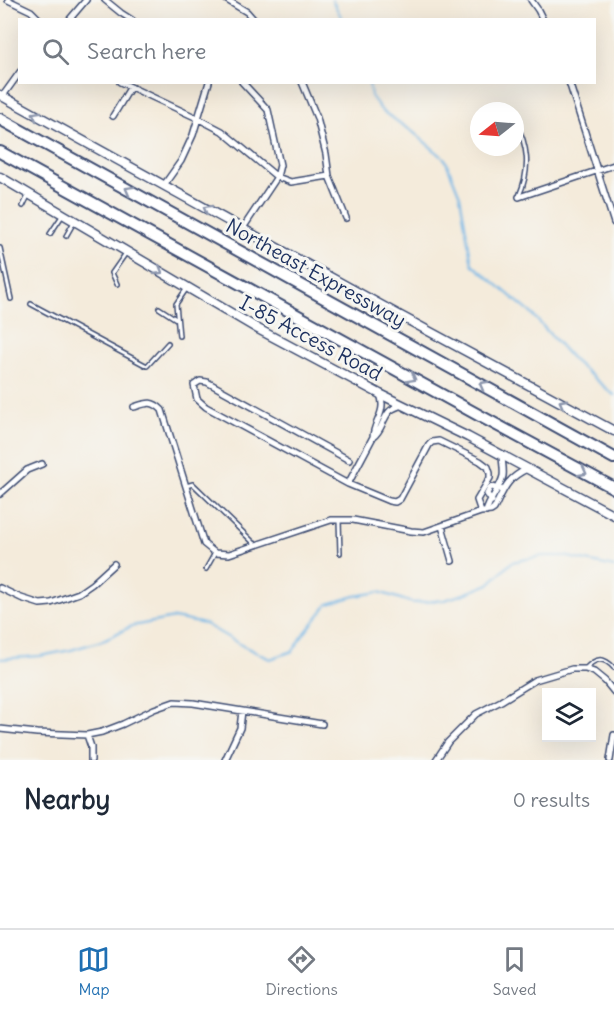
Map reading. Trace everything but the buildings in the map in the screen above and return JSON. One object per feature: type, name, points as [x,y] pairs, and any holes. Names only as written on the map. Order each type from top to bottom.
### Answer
[{"type":"highway","name":"Northeast Expressway","points":[[0,119],[614,458]]},
{"type":"highway","points":[[0,152],[614,488]]},
{"type":"main road","points":[[1,96],[614,431]]},
{"type":"main road","name":"I-85 Access Road","points":[[0,177],[258,329],[614,515]]},
{"type":"street","points":[[8,0],[31,11],[38,18]]},
{"type":"street","points":[[71,18],[86,0]]},
{"type":"street","points":[[105,0],[129,18]]},
{"type":"street","points":[[227,0],[247,12],[252,18]]},
{"type":"street","points":[[531,0],[542,18]]},
{"type":"street","points":[[1,96],[18,75]]},
{"type":"street","points":[[123,84],[222,131],[277,177],[291,182],[329,176]]},
{"type":"street","points":[[164,186],[181,161],[193,135],[208,84]]},
{"type":"street","points":[[243,228],[277,177],[280,165],[268,110],[244,84]]},
{"type":"street","points":[[303,84],[317,118],[329,176],[346,218]]},
{"type":"street","points":[[570,84],[614,222]]},
{"type":"street","points":[[113,116],[130,88]]},
{"type":"street","points":[[519,197],[614,165]]},
{"type":"street","points":[[349,460],[207,382],[200,381],[194,385],[197,399],[206,407],[348,484],[389,501],[395,502],[400,499],[429,445],[439,441],[488,467],[490,478],[477,500],[484,512]]},
{"type":"street","points":[[380,394],[381,421]]},
{"type":"street","points":[[134,407],[147,403],[156,404],[162,411],[204,544],[215,553],[229,554],[331,520],[353,520],[411,531],[424,531],[491,511],[500,490],[513,477],[527,469]]},
{"type":"street","points":[[348,484],[373,437],[373,431],[391,410],[402,405]]},
{"type":"street","points":[[500,490],[504,472],[502,456]]},
{"type":"street","points":[[0,494],[27,470],[42,464]]},
{"type":"street","points":[[442,526],[452,561]]},
{"type":"street","points":[[0,588],[40,604],[51,603],[80,593],[114,564]]},
{"type":"street","points":[[436,760],[448,742],[476,714],[535,680],[572,669],[585,669],[594,672],[614,692]]},
{"type":"street","points":[[0,729],[69,736],[87,735],[102,732],[174,702],[194,703],[322,724]]},
{"type":"street","points":[[225,760],[240,728],[242,711]]},
{"type":"street","points":[[87,735],[91,747],[91,760]]},
{"type":"street","points":[[610,760],[614,735]]},
{"type":"lane","points":[[519,197],[528,165],[524,149]]},
{"type":"lane","points":[[23,206],[29,194]]},
{"type":"lane","points":[[50,234],[63,214]]},
{"type":"lane","points":[[66,236],[75,221]]},
{"type":"lane","points":[[0,248],[11,299]]},
{"type":"lane","points":[[117,284],[112,273],[127,252]]},
{"type":"lane","points":[[178,336],[176,304],[187,288]]},
{"type":"lane","points":[[31,304],[147,366],[168,344]]},
{"type":"lane","points":[[159,308],[177,319]]},
{"type":"lane","points":[[186,486],[193,484],[257,545]]},
{"type":"lane","points":[[339,520],[340,553]]},
{"type":"lane","points":[[206,569],[215,553]]},
{"type":"lane","points":[[585,669],[597,660],[604,660],[614,668]]},
{"type":"waterway","points":[[332,0],[342,18]]},
{"type":"waterway","points":[[369,84],[371,96],[382,111],[413,132],[445,159],[460,196],[472,264],[531,313],[573,360],[614,395]]},
{"type":"waterway","points":[[0,659],[40,656],[71,650],[101,641],[132,626],[174,618],[205,624],[270,659],[293,651],[328,604],[355,596],[379,592],[413,603],[444,600],[489,584],[512,562],[542,556],[564,556],[614,567]]}]
